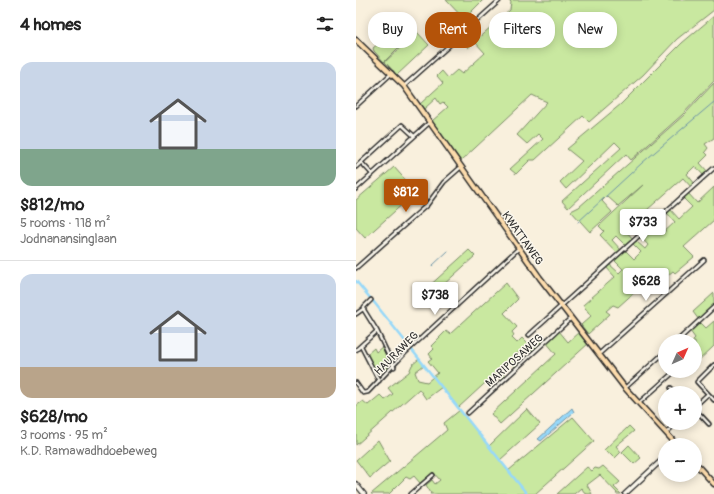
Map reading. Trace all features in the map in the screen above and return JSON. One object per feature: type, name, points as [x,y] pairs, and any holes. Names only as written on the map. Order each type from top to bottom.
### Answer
[{"type":"main road","name":"KWATTAWEG","points":[[356,40],[404,86],[519,248],[571,318],[625,388],[671,438]]},
{"type":"main road","points":[[702,471],[714,484]]},
{"type":"street","points":[[404,86],[499,2]]},
{"type":"street","points":[[356,106],[392,73]]},
{"type":"street","points":[[356,189],[430,122]]},
{"type":"street","points":[[356,167],[402,125],[414,136]]},
{"type":"street","points":[[361,162],[372,174]]},
{"type":"street","points":[[356,268],[427,205],[444,182],[462,167]]},
{"type":"street","points":[[529,335],[714,168]]},
{"type":"street","name":"HAURAWEG","points":[[356,384],[364,394],[394,367],[405,353],[519,248]]},
{"type":"street","points":[[599,354],[704,260]]},
{"type":"street","points":[[356,314],[371,300]]},
{"type":"street","points":[[685,334],[714,307]]},
{"type":"street","points":[[363,308],[377,331],[394,367]]},
{"type":"street","name":"MARIPOSAWEG","points":[[468,413],[571,318]]},
{"type":"street","points":[[356,350],[377,331]]},
{"type":"street","points":[[361,346],[379,381]]},
{"type":"street","points":[[625,388],[658,358]]},
{"type":"street","points":[[714,365],[697,382],[714,400]]},
{"type":"street","points":[[639,403],[667,378]]},
{"type":"street","points":[[702,400],[708,394]]},
{"type":"street","points":[[702,416],[709,424]]},
{"type":"street","points":[[625,494],[658,463]]},
{"type":"street","points":[[410,494],[432,475]]},
{"type":"street","points":[[356,484],[364,494]]},
{"type":"green space","points":[[446,0],[483,0],[471,12],[457,12]]},
{"type":"green space","points":[[509,0],[714,0],[714,10],[677,39],[643,75],[589,122],[583,116],[535,160],[530,160],[516,174],[510,169],[543,139],[538,134],[527,144],[517,135],[547,102],[532,95],[461,161],[432,121],[448,107],[443,102],[440,104],[436,98],[424,109],[420,104],[443,83],[437,76],[442,71],[448,78],[457,70],[462,74],[485,53],[480,48],[481,36],[489,29],[489,48],[555,48],[555,12],[508,12],[510,10],[511,2]]},
{"type":"green space","points":[[714,16],[714,81],[683,114],[631,160],[626,154],[568,208],[562,201],[621,148],[615,142],[566,189],[560,182],[582,161],[567,149],[621,104],[682,43]]},
{"type":"green space","points":[[417,32],[425,41],[426,48],[397,75],[385,62],[400,48],[417,48]]},
{"type":"green space","points":[[373,48],[398,48],[384,62]]},
{"type":"green space","points":[[714,83],[714,138],[705,144],[708,148],[705,152],[708,155],[700,163],[708,172],[704,176],[695,166],[687,174],[695,184],[692,188],[683,178],[638,218],[647,228],[640,235],[631,225],[625,230],[634,240],[626,246],[616,236],[612,240],[621,250],[618,254],[600,235],[604,231],[599,226],[643,185],[618,206],[607,196],[602,201],[612,212],[590,232],[571,211],[579,207],[684,115]]},
{"type":"green space","points":[[394,167],[416,192],[365,238],[356,228],[356,200]]},
{"type":"green space","points":[[714,187],[714,220],[684,247],[694,257],[675,273],[673,271],[650,290],[647,281],[618,307],[613,305],[606,311],[610,314],[588,334],[581,325],[591,316],[583,305],[615,277],[606,267],[609,264],[619,273],[623,269],[614,260],[625,250],[634,259],[641,252],[633,244],[636,241],[645,249],[648,245],[640,236],[653,225],[662,234],[675,222],[667,213],[670,209],[679,219],[692,207],[683,198],[688,193],[697,203]]},
{"type":"green space","points":[[469,250],[475,256],[431,296],[427,288]]},
{"type":"green space","points":[[506,283],[518,299],[504,313],[517,327],[512,332],[514,335],[512,338],[517,343],[522,338],[529,345],[541,334],[546,340],[533,352],[527,346],[513,357],[519,364],[516,368],[509,361],[500,370],[506,377],[502,381],[495,374],[458,408],[442,387],[426,399],[419,389],[356,445],[356,406],[363,401],[368,405],[380,395],[385,400],[393,394],[388,388],[409,372],[412,365],[419,359],[424,365],[415,372],[418,380],[427,382],[438,373],[428,361],[432,358],[429,354],[434,349],[431,346],[446,331],[450,334]]},
{"type":"green space","points":[[714,293],[714,307],[699,320],[693,312]]},
{"type":"green space","points":[[714,321],[714,346],[702,357],[702,334],[692,334],[690,331],[700,322],[706,328]]},
{"type":"green space","points":[[559,331],[568,342],[580,331],[589,343],[500,424],[491,414],[556,354],[546,342]]},
{"type":"green space","points":[[383,346],[393,366],[387,373],[382,364],[375,370],[367,354],[374,348],[376,352]]},
{"type":"green space","points":[[527,409],[540,424],[500,460],[508,471],[573,417],[594,441],[535,494],[430,494],[431,493],[426,485],[432,480],[435,484],[440,480],[433,472],[420,483],[414,476],[410,479],[406,477],[389,494],[371,494],[447,430],[444,423],[460,410],[489,446]]},
{"type":"green space","points":[[629,426],[634,431],[616,446],[621,452],[615,458],[610,453],[608,454],[604,450]]},
{"type":"green space","points":[[378,440],[390,461],[370,478],[356,460]]},
{"type":"green space","points":[[629,445],[641,458],[634,464],[622,452]]},
{"type":"green space","points":[[603,466],[620,482],[614,487],[621,494],[616,494],[617,493],[600,475],[587,485],[592,494],[586,494],[581,488],[574,494],[557,494],[587,467],[592,471],[595,468],[599,469]]},
{"type":"water","points":[[572,408],[574,412],[541,441],[538,439]]},
{"type":"waterway","points":[[578,222],[642,163],[714,102]]},
{"type":"waterway","points":[[432,266],[448,251]]},
{"type":"waterway","points":[[356,281],[371,299]]},
{"type":"waterway","points":[[373,301],[409,346]]},
{"type":"waterway","points":[[412,350],[527,494]]}]
